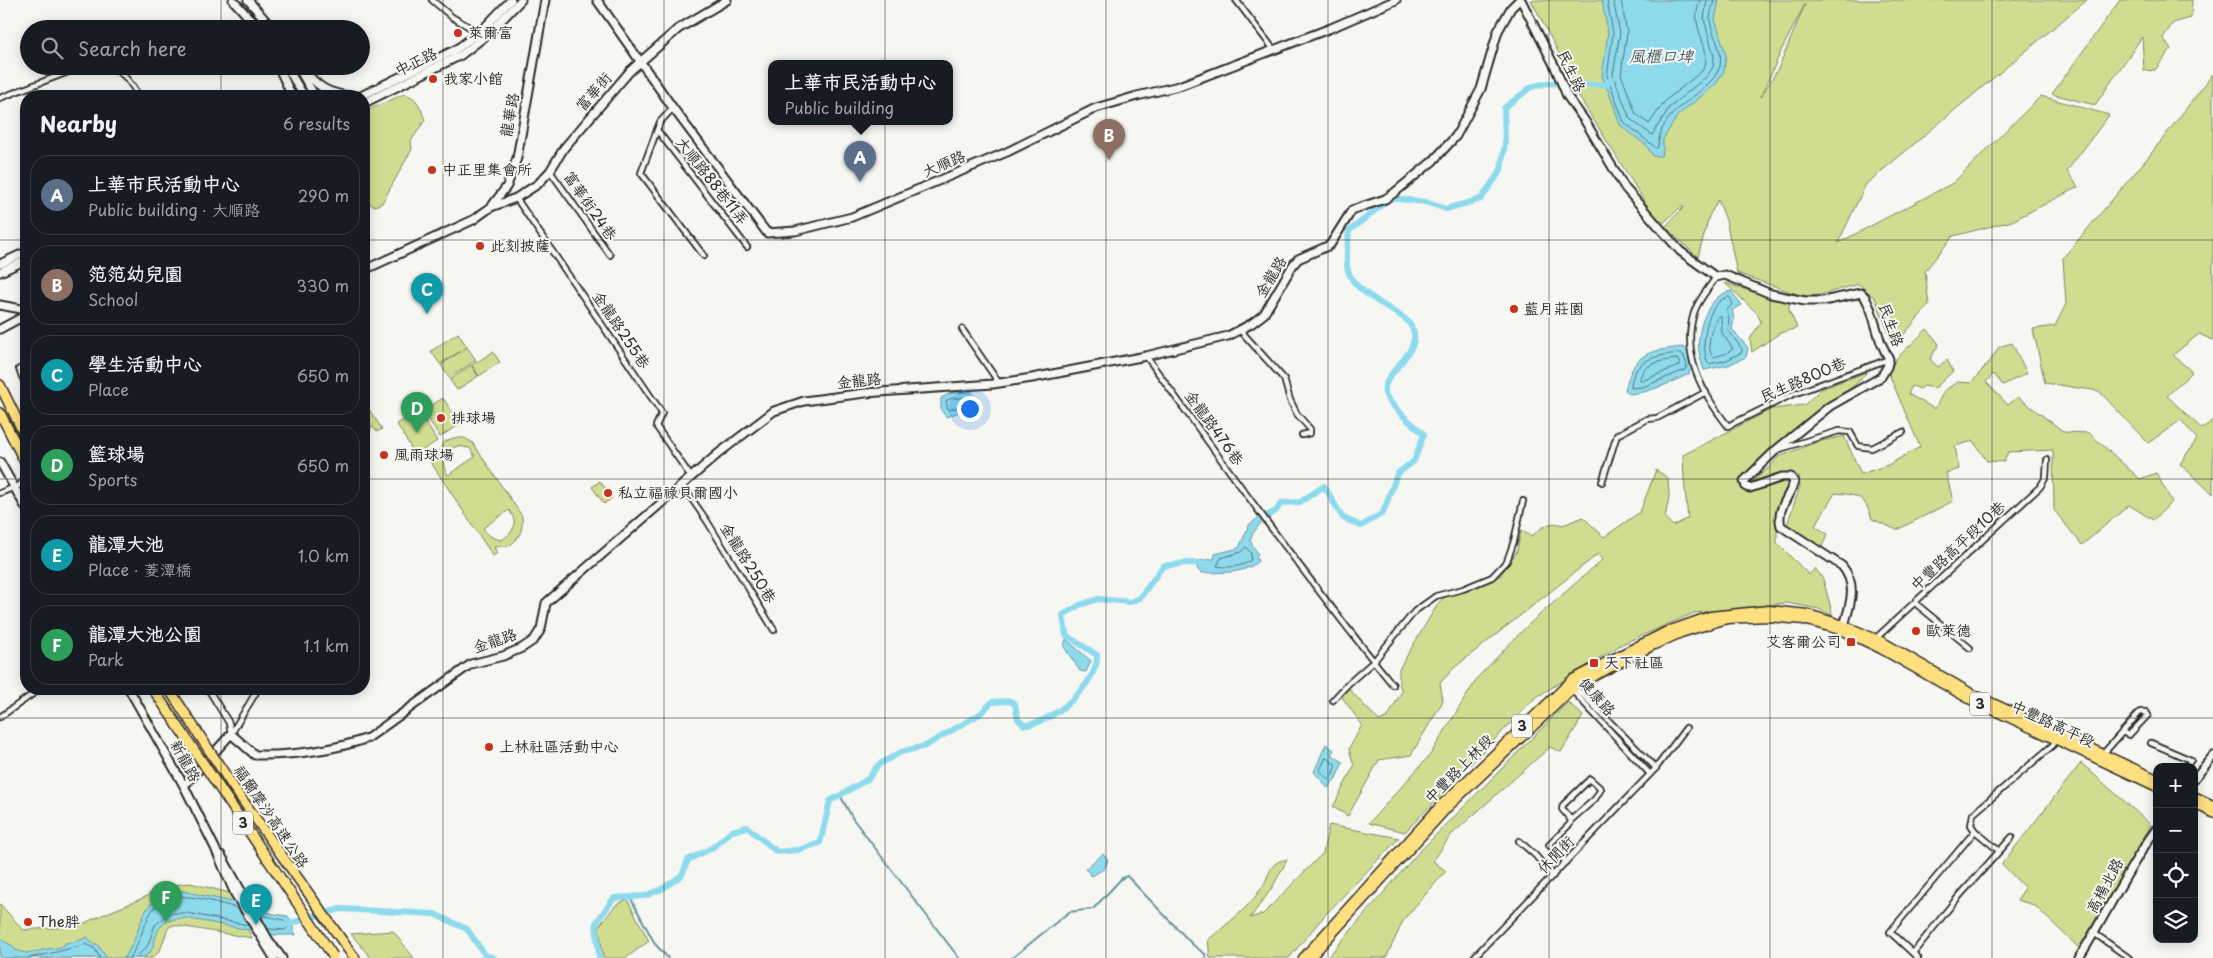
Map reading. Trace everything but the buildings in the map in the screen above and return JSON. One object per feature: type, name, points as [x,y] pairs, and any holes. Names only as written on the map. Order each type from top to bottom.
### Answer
[{"type":"highway","points":[[0,385],[20,426]]},
{"type":"highway","points":[[0,413],[20,452]]},
{"type":"highway","name":"福爾摩沙高速公路","points":[[158,695],[334,957]]},
{"type":"highway","name":"福爾摩沙高速公路","points":[[173,695],[234,788],[355,958]]},
{"type":"main road","name":"中豐路上林段","points":[[1303,958],[1440,806],[1593,667],[1667,635],[1727,619],[1767,616],[1806,617]]},
{"type":"main road","name":"中豐路高平段","points":[[1806,617],[1843,628],[1874,642],[1969,699],[2103,754],[2153,777]]},
{"type":"main road","name":"中豐路上林段","points":[[1310,958],[1448,807],[1571,686]]},
{"type":"main road","name":"中豐路高平段","points":[[2058,737],[2153,785]]},
{"type":"main road","points":[[2198,798],[2213,805]]},
{"type":"main road","points":[[2198,806],[2213,813]]},
{"type":"street","points":[[233,0],[251,20]]},
{"type":"street","points":[[248,0],[265,20]]},
{"type":"street","points":[[432,0],[452,17],[481,35]]},
{"type":"street","name":"中正路","points":[[370,93],[439,59],[481,35],[511,0]]},
{"type":"street","name":"中正路","points":[[370,100],[461,55],[521,0]]},
{"type":"street","name":"龍華路","points":[[370,267],[455,230],[491,207],[507,186],[517,158],[545,0]]},
{"type":"street","name":"大順路","points":[[597,0],[673,108],[767,233],[795,231],[852,218],[1007,152],[1096,108],[1178,86],[1274,50],[1396,0]]},
{"type":"street","name":"富華街","points":[[491,207],[516,198],[538,184],[550,171],[564,148],[630,71],[678,28],[727,0]]},
{"type":"street","points":[[1236,0],[1274,50]]},
{"type":"street","name":"民生路","points":[[1520,0],[1555,67],[1567,96],[1625,188],[1680,251],[1716,277],[1725,275],[1771,294],[1805,301],[1823,301],[1861,293],[1868,302],[1881,343],[1889,359],[1881,377],[1830,406],[1776,450],[1770,458],[1745,479],[1744,484],[1746,487],[1754,488],[1782,477],[1791,477],[1794,482],[1792,488],[1779,512],[1780,526],[1842,566],[1847,572],[1852,586],[1852,593],[1843,628]]},
{"type":"street","name":"金龍路","points":[[231,734],[254,755],[344,746],[368,738],[471,664],[503,656],[522,648],[534,640],[541,629],[546,602],[691,477],[768,415],[786,406],[804,401],[865,393],[999,383],[1146,356],[1228,336],[1240,330],[1264,314],[1287,272],[1298,259],[1330,245],[1352,210],[1385,199],[1394,193],[1451,144],[1481,89],[1498,31],[1511,8],[1520,0]]},
{"type":"street","points":[[244,12],[249,20]]},
{"type":"street","points":[[21,90],[60,75]]},
{"type":"street","points":[[124,75],[135,90]]},
{"type":"street","points":[[284,75],[290,90]]},
{"type":"street","points":[[291,75],[300,90]]},
{"type":"street","points":[[302,75],[311,90]]},
{"type":"street","points":[[310,75],[325,90]]},
{"type":"street","points":[[0,98],[20,90]]},
{"type":"street","points":[[673,108],[660,122],[641,173],[704,256]]},
{"type":"street","name":"大順路88巷11弄","points":[[657,130],[746,247]]},
{"type":"street","name":"富華街24巷","points":[[550,171],[610,255]]},
{"type":"street","name":"金龍路255巷","points":[[516,198],[662,413],[656,426],[691,477]]},
{"type":"street","points":[[0,264],[20,255]]},
{"type":"street","points":[[0,272],[20,263]]},
{"type":"street","points":[[1602,482],[1617,435],[1647,418],[1657,418],[1706,392],[1694,370],[1688,345],[1694,311],[1716,277]]},
{"type":"street","points":[[0,305],[20,309]]},
{"type":"street","points":[[0,329],[20,318]]},
{"type":"street","points":[[962,329],[999,383]]},
{"type":"street","points":[[1240,330],[1286,383],[1290,400],[1297,414],[1310,429],[1310,433],[1302,434]]},
{"type":"street","name":"金龍路476巷","points":[[1146,356],[1261,516],[1356,641],[1374,661]]},
{"type":"street","name":"民生路800巷","points":[[1706,392],[1728,426],[1792,395],[1889,359]]},
{"type":"street","points":[[1776,450],[1839,431],[1850,432],[1858,446],[1872,448],[1904,432]]},
{"type":"street","name":"中豐路高平段10巷","points":[[1874,642],[2040,487],[2046,477],[2047,460]]},
{"type":"street","points":[[0,462],[20,498]]},
{"type":"street","points":[[0,493],[20,482]]},
{"type":"street","name":"金龍路250巷","points":[[682,485],[707,521],[774,630]]},
{"type":"street","points":[[1333,700],[1348,683],[1374,661],[1415,611],[1436,596],[1463,589],[1492,577],[1497,572],[1507,561],[1514,541],[1523,501]]},
{"type":"street","points":[[1915,603],[1970,648]]},
{"type":"street","points":[[1374,661],[1393,684]]},
{"type":"street","name":"健康路","points":[[1571,686],[1656,768]]},
{"type":"street","name":"健康路","points":[[1571,686],[1650,774]]},
{"type":"street","points":[[0,717],[31,695]]},
{"type":"street","name":"新龍路","points":[[132,695],[184,786],[239,894],[265,940]]},
{"type":"street","points":[[212,695],[229,723],[231,734]]},
{"type":"street","points":[[184,786],[231,734],[254,695]]},
{"type":"street","points":[[2103,754],[2122,732],[2140,712],[2146,712],[2148,715],[2129,735],[2122,732]]},
{"type":"street","name":"休閒街","points":[[1473,958],[1656,768],[1686,728]]},
{"type":"street","points":[[1998,850],[1975,831],[1971,825],[1973,814],[2053,745],[2058,737]]},
{"type":"street","points":[[2151,743],[2191,760],[2189,763]]},
{"type":"street","points":[[2198,774],[2213,756]]},
{"type":"street","points":[[1566,862],[1549,844],[1570,824],[1571,820],[1595,799],[1601,789],[1590,779],[1563,805],[1562,809],[1571,820]]},
{"type":"street","points":[[1918,958],[1890,932],[1975,831]]},
{"type":"street","name":"高楊北路","points":[[2079,958],[2138,854],[2153,833]]},
{"type":"street","points":[[1913,953],[1998,850],[2005,846],[2012,837]]},
{"type":"street","points":[[1519,841],[1552,876]]},
{"type":"street","points":[[2094,933],[2129,958]]},
{"type":"street","points":[[265,940],[274,958]]},
{"type":"street","points":[[265,940],[282,958]]},
{"type":"green space","points":[[1531,0],[2087,0],[1866,184],[1838,243],[1953,183],[2041,96],[2109,115],[2067,171],[2078,187],[2012,221],[1953,236],[1925,271],[1929,305],[1894,346],[1875,298],[1859,284],[1820,295],[1802,296],[1737,273],[1726,220],[1718,200],[1709,216],[1698,257],[1665,227],[1684,207],[1681,207],[1660,226],[1576,92],[1578,90]],"holes":[[[1805,4],[1779,67],[1761,97],[1781,51]]]},
{"type":"green space","points":[[2120,0],[2192,0],[2191,18],[2173,23],[2163,38],[2171,49],[2155,70],[2144,71],[2142,37],[2095,105],[2052,94]]},
{"type":"green space","points":[[2213,74],[2213,340],[2199,334],[2173,355],[2192,372],[2167,396],[2202,429],[2213,420],[2213,494],[2180,464],[2197,439],[2181,420],[2148,443],[2099,391],[2045,383],[2033,329],[2055,326],[2066,304],[2063,258],[2150,155]]},
{"type":"green space","points":[[404,94],[409,95],[415,100],[425,120],[411,141],[412,149],[382,203],[375,206],[370,204],[370,109]]},
{"type":"green space","points":[[1725,283],[1789,303],[1789,310],[1797,328],[1780,333],[1752,352],[1750,339],[1761,322],[1757,313]]},
{"type":"green space","points":[[1927,329],[1939,344],[1930,359],[1938,367],[1947,360],[1953,371],[1935,388],[1924,386],[1920,389],[1912,386],[1908,394],[1935,409],[1944,391],[1957,382],[1971,383],[1991,360],[1999,347],[2012,343],[2027,373],[2003,385],[1993,374],[1986,382],[2008,405],[2018,397],[2064,432],[2089,433],[2140,479],[2156,473],[2172,502],[2153,520],[2129,505],[2082,545],[2054,510],[2053,450],[2008,452],[2004,462],[1987,461],[1973,441],[1955,446],[1959,469],[1946,473],[1953,501],[1897,530],[1872,519],[1860,498],[1835,493],[1815,526],[1828,534],[1821,548],[1787,525],[1800,486],[1799,476],[1788,475],[1758,486],[1751,484],[1778,457],[1817,442],[1844,436],[1861,474],[1888,465],[1920,447],[1888,372],[1897,358]]},
{"type":"green space","points":[[458,333],[467,347],[440,364],[431,351]]},
{"type":"green space","points":[[467,347],[476,360],[449,378],[441,365]]},
{"type":"green space","points":[[493,352],[500,362],[479,376],[472,365]]},
{"type":"green space","points":[[471,365],[478,376],[457,390],[450,380]]},
{"type":"green space","points":[[1867,372],[1856,384],[1790,435],[1743,482],[1751,492],[1787,481],[1791,489],[1777,527],[1777,543],[1809,575],[1815,568],[1823,579],[1833,616],[1819,609],[1787,603],[1694,613],[1622,644],[1535,698],[1405,832],[1369,823],[1430,755],[1478,677],[1527,626],[1602,560],[1598,554],[1455,667],[1440,683],[1443,701],[1411,755],[1379,760],[1348,816],[1333,807],[1354,766],[1349,749],[1362,725],[1342,697],[1347,687],[1379,721],[1388,717],[1402,691],[1399,684],[1399,669],[1439,602],[1450,593],[1500,576],[1517,551],[1521,530],[1532,536],[1550,524],[1563,525],[1583,517],[1604,537],[1640,512],[1656,470],[1668,478],[1669,497],[1665,518],[1673,526],[1688,518],[1683,455],[1772,409],[1804,405],[1821,389]]},
{"type":"green space","name":"排球場","points":[[443,398],[460,424],[440,437],[423,411]]},
{"type":"green space","points":[[370,411],[382,429],[377,432],[372,426],[370,432]]},
{"type":"green space","points":[[419,411],[437,441],[415,455],[397,424]]},
{"type":"green space","points":[[453,438],[464,438],[472,442],[522,516],[521,530],[516,540],[509,546],[494,547],[497,553],[493,556],[426,455],[432,450],[437,455],[444,442]],"holes":[[[458,446],[470,448],[475,457],[448,475],[444,466],[444,458],[449,451]],[[509,510],[514,519],[512,531],[501,540],[492,537],[483,528]]]},
{"type":"green space","points":[[600,481],[612,498],[604,504],[592,487]]},
{"type":"green space","points":[[1568,702],[1583,716],[1561,752],[1550,747],[1451,835],[1433,861],[1446,871],[1404,919],[1386,958],[1327,958],[1418,853]]},
{"type":"green space","points":[[2081,763],[2151,825],[2079,948],[2034,905],[2017,900],[2025,888],[2002,864]]},
{"type":"green space","points":[[1329,825],[1399,838],[1324,916],[1289,958],[1210,958],[1208,940],[1251,901],[1263,886],[1274,865],[1277,862],[1287,860],[1272,888],[1250,918],[1263,914],[1323,853]]},
{"type":"green space","points":[[190,883],[230,893],[252,938],[173,925],[168,928],[160,951],[152,958],[0,958],[0,904],[23,930],[79,926],[143,898],[164,886]]},
{"type":"green space","points":[[627,899],[649,941],[626,958],[603,958],[599,926],[615,906]]},
{"type":"green space","points":[[393,931],[414,958],[371,958],[351,934]]},
{"type":"water","name":"風櫃口埤","points":[[1602,0],[1719,0],[1715,19],[1726,55],[1724,71],[1716,84],[1678,115],[1663,139],[1661,156],[1653,156],[1646,145],[1620,125],[1602,76],[1608,33]]},
{"type":"water","points":[[1731,291],[1742,305],[1732,310],[1734,319],[1732,329],[1748,348],[1746,357],[1728,365],[1704,370],[1699,354],[1699,343],[1705,315],[1716,299]]},
{"type":"water","points":[[1683,347],[1688,353],[1692,367],[1689,374],[1644,392],[1630,394],[1625,390],[1633,368],[1644,356],[1660,350]]},
{"type":"water","points":[[972,392],[974,396],[973,404],[962,411],[946,417],[941,410],[941,398],[951,393]]},
{"type":"water","points":[[1259,517],[1262,522],[1253,533],[1250,541],[1258,554],[1256,556],[1258,561],[1239,571],[1201,573],[1197,568],[1198,561],[1214,559],[1215,554],[1239,548],[1249,525]]},
{"type":"water","points":[[1066,639],[1091,661],[1086,672],[1080,671],[1064,647]]},
{"type":"water","points":[[1326,744],[1334,750],[1331,754],[1343,762],[1336,778],[1328,788],[1314,772]]},
{"type":"water","points":[[1103,854],[1108,860],[1105,868],[1092,876],[1085,869]]},
{"type":"water","points":[[182,891],[288,916],[296,935],[275,935],[186,918],[172,920],[164,924],[159,929],[152,950],[147,955],[140,958],[124,958],[149,907],[156,899],[167,894]]},
{"type":"water","points":[[87,937],[93,944],[97,944],[107,958],[0,958],[0,939],[13,946],[15,950],[26,953],[61,947],[66,943]]},
{"type":"waterway","points":[[1259,520],[1276,511],[1281,503],[1300,502],[1324,486],[1343,518],[1361,526],[1383,513],[1397,474],[1414,461],[1424,434],[1396,409],[1385,393],[1385,385],[1409,351],[1414,333],[1406,319],[1363,291],[1352,279],[1347,265],[1349,231],[1391,198],[1425,202],[1446,209],[1481,199],[1501,170],[1505,143],[1504,108],[1531,87],[1547,83],[1605,85],[1611,79]]},
{"type":"waterway","points":[[599,958],[596,923],[614,898],[644,896],[662,889],[682,875],[688,860],[712,848],[732,831],[747,827],[777,852],[798,850],[820,843],[830,801],[868,779],[878,765],[901,752],[925,746],[980,714],[992,702],[1010,701],[1015,704],[1018,719],[1024,725],[1047,718],[1082,689],[1096,666],[1097,655],[1066,635],[1063,615],[1080,605],[1098,599],[1130,602],[1140,598],[1163,566],[1188,563],[1206,564]]},
{"type":"waterway","points":[[840,795],[853,819],[959,958]]},
{"type":"waterway","points":[[1012,958],[1069,912],[1093,909],[1122,878],[1127,876],[1193,945],[1205,954],[1206,958]]},
{"type":"waterway","points":[[630,897],[655,944],[668,958]]},
{"type":"waterway","points":[[285,925],[340,909],[434,914],[467,929],[485,955],[494,958]]},
{"type":"place","name":"萊爾富","points":[[458,33]]},
{"type":"place","name":"我家小館","points":[[433,79]]},
{"type":"place","name":"笵笵幼兒園","points":[[1109,160]]},
{"type":"place","name":"中正里集會所","points":[[432,170]]},
{"type":"place","name":"上華市民活動中心","points":[[860,182]]},
{"type":"place","name":"此刻披薩","points":[[480,246]]},
{"type":"place","name":"藍月莊園","points":[[1514,309]]},
{"type":"place","name":"學生活動中心","points":[[427,314]]},
{"type":"place","name":"排球場","points":[[441,418]]},
{"type":"place","name":"籃球場","points":[[417,433]]},
{"type":"place","name":"風雨球場","points":[[384,455]]},
{"type":"place","name":"私立福祿貝爾國小","points":[[608,493]]},
{"type":"place","name":"歐萊德","points":[[1916,631]]},
{"type":"place","name":"艾客爾公司","points":[[1851,642]]},
{"type":"place","name":"天下社區","points":[[1594,663]]},
{"type":"place","name":"上林社區活動中心","points":[[489,747]]},
{"type":"place","name":"The胖","points":[[28,922]]},
{"type":"place","name":"龍潭大池公園","points":[[166,922]]},
{"type":"place","name":"龍潭大池","points":[[256,925]]}]
